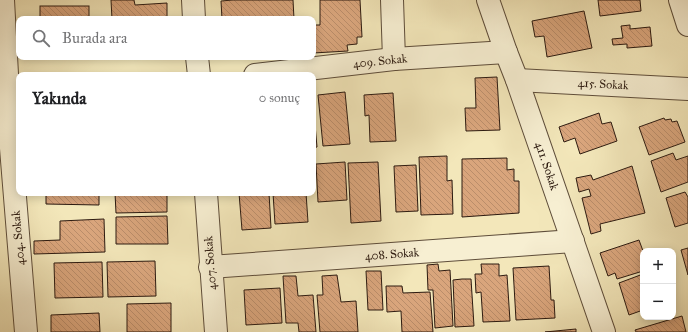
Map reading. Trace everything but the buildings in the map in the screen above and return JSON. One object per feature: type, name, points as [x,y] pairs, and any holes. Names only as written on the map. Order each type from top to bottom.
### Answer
[{"type":"street","name":"404. Sokak","points":[[3,0],[11,148],[26,332]]},
{"type":"street","points":[[193,0],[194,16]]},
{"type":"street","points":[[392,0],[394,59]]},
{"type":"street","name":"411. Sokak","points":[[488,0],[604,332]]},
{"type":"street","points":[[680,0],[688,25]]},
{"type":"street","name":"409. Sokak","points":[[282,72],[394,59],[506,52]]},
{"type":"street","points":[[197,60],[199,72]]},
{"type":"street","name":"415. Sokak","points":[[517,80],[688,89]]},
{"type":"street","name":"407. Sokak","points":[[206,196],[210,267],[216,332]]},
{"type":"street","name":"408. Sokak","points":[[210,267],[573,241]]}]
